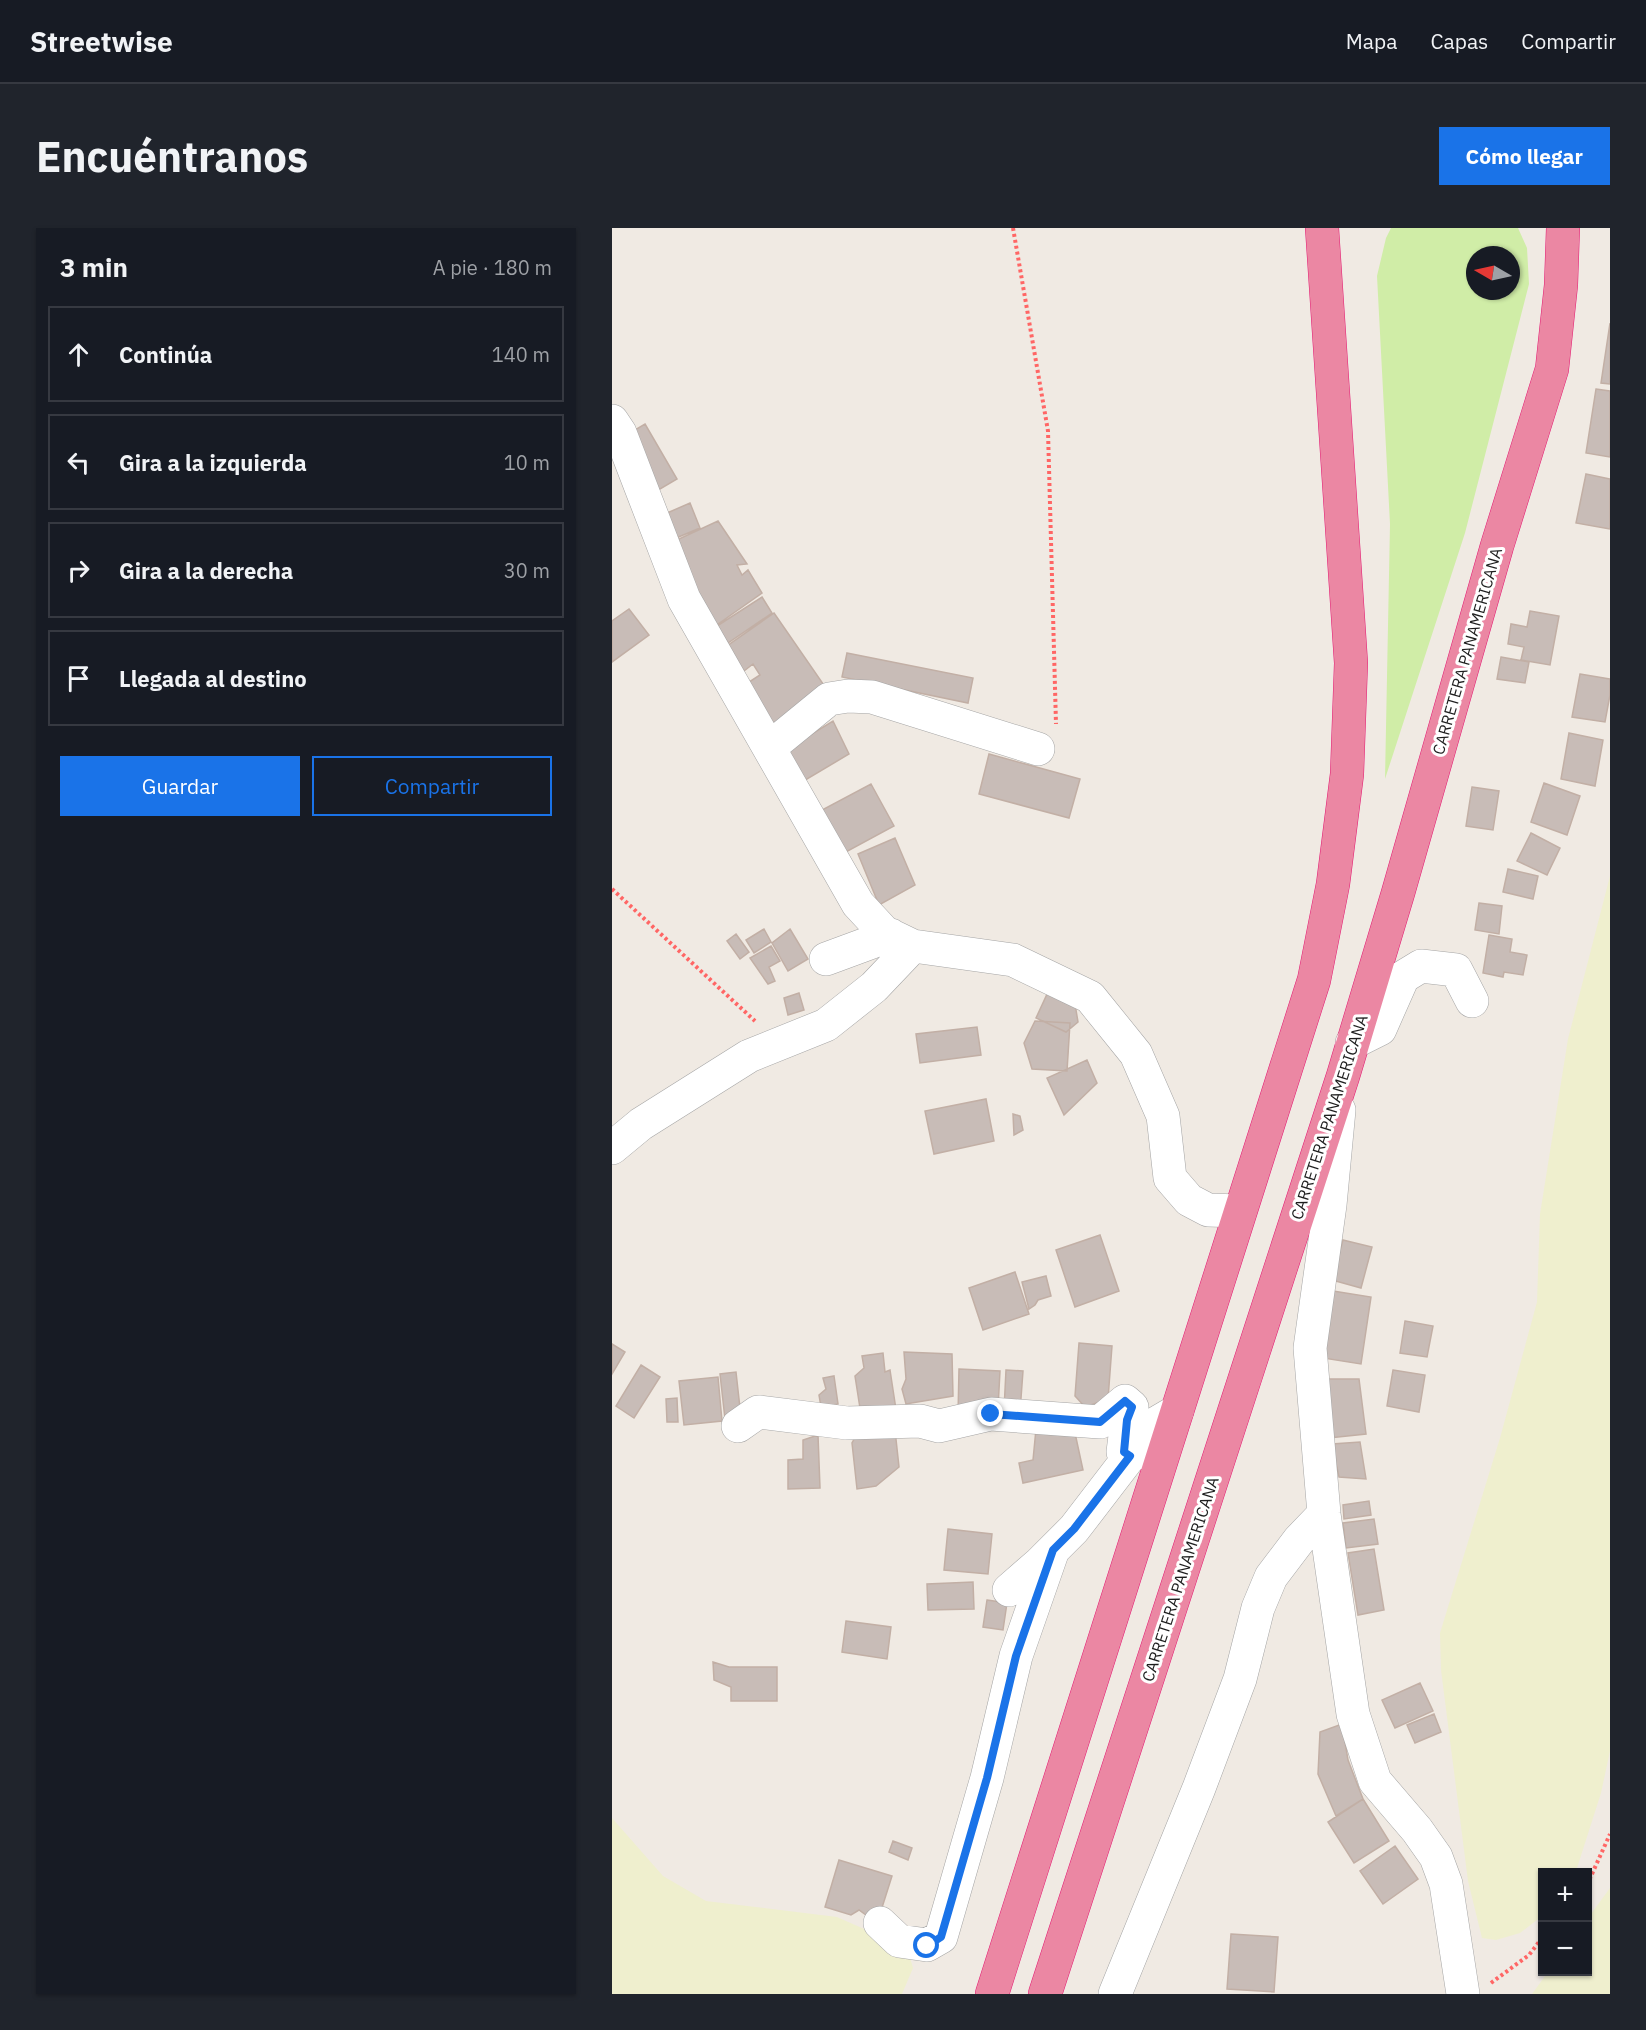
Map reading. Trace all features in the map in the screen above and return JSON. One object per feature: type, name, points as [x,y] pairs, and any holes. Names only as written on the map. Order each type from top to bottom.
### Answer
[{"type":"highway","points":[[992,1994],[1314,980],[1333,884],[1347,774],[1351,663],[1322,228]]},
{"type":"highway","points":[[1324,260],[1332,228]]},
{"type":"highway","points":[[1554,228],[1560,242],[1561,285]]},
{"type":"highway","name":"CARRETERA PANAMERICANA","points":[[1046,1994],[1343,1076],[1497,546],[1552,369],[1561,285],[1563,228]]},
{"type":"street","points":[[612,421],[621,433],[684,599],[858,904],[884,932],[902,940],[1013,960],[1090,997],[1136,1054],[1163,1116],[1170,1178],[1189,1200],[1208,1210],[1240,1211]]},
{"type":"street","points":[[769,748],[829,699],[848,696],[872,697],[1047,738]]},
{"type":"street","points":[[826,959],[902,940]]},
{"type":"street","points":[[612,1148],[641,1124],[749,1056],[825,1025],[874,987],[902,940]]},
{"type":"street","points":[[1352,1044],[1380,1029],[1403,977],[1421,966],[1455,970],[1472,1001]]},
{"type":"street","points":[[1343,1076],[1310,1348],[1324,1514],[1353,1714],[1375,1781],[1417,1830],[1436,1857],[1446,1884],[1474,1991]]},
{"type":"street","points":[[738,1426],[758,1412],[847,1423],[920,1421],[939,1426],[991,1414],[1100,1422],[1125,1401],[1132,1407],[1127,1420],[1124,1452],[1130,1456]]},
{"type":"street","points":[[1008,1590],[1074,1529],[1130,1456],[1140,1452],[1148,1428],[1177,1411]]},
{"type":"street","points":[[1115,1994],[1199,1788],[1240,1679],[1258,1608],[1271,1577],[1299,1540],[1324,1514]]},
{"type":"street","points":[[880,1923],[898,1941],[927,1946],[941,1937],[987,1778],[1016,1656],[1053,1550]]},
{"type":"path","points":[[1013,228],[1048,431],[1047,738]]},
{"type":"path","points":[[612,889],[780,1044]]},
{"type":"path","points":[[1592,1874],[1610,1834]]},
{"type":"path","points":[[1474,1991],[1529,1955],[1538,1943]]},
{"type":"green space","points":[[1391,228],[1518,228],[1527,248],[1529,284],[1465,533],[1385,779],[1390,524],[1377,276],[1386,238]]},
{"type":"green space","points":[[1610,876],[1610,1751],[1601,1793],[1577,1868],[1538,1868],[1538,1919],[1520,1933],[1496,1940],[1482,1938],[1468,1881],[1441,1670],[1440,1633],[1500,1438],[1537,1302],[1540,1214],[1568,1039]]},
{"type":"green space","points":[[612,1818],[663,1876],[706,1901],[837,1917],[907,1948],[913,1968],[902,1994],[612,1994]]},
{"type":"green space","points":[[1610,1888],[1610,1994],[1532,1994],[1545,1976],[1592,1976],[1592,1913]]},
{"type":"building","points":[[1610,323],[1610,384],[1601,383]]},
{"type":"building","points":[[1596,389],[1610,391],[1610,457],[1586,453]]},
{"type":"building","points":[[645,424],[677,479],[655,492],[623,437]]},
{"type":"building","points":[[1586,474],[1610,479],[1610,529],[1576,523]]},
{"type":"building","points":[[690,503],[700,528],[669,541],[658,517]]},
{"type":"building","points":[[718,521],[747,564],[737,565],[742,575],[748,570],[762,593],[711,629],[668,544]]},
{"type":"building","points":[[762,597],[772,613],[728,643],[717,626]]},
{"type":"building","points":[[629,609],[649,635],[612,662],[612,621]]},
{"type":"building","points":[[1530,611],[1559,616],[1550,665],[1521,660],[1524,647],[1508,644],[1511,624],[1527,627]]},
{"type":"building","points":[[774,613],[828,691],[776,727],[746,684],[760,675],[753,664],[744,671],[727,646]]},
{"type":"building","points":[[847,653],[973,678],[968,703],[842,677]]},
{"type":"building","points":[[1501,657],[1529,662],[1525,683],[1497,679]]},
{"type":"building","points":[[1580,674],[1610,679],[1610,695],[1605,722],[1572,717]]},
{"type":"building","points":[[833,721],[849,754],[802,782],[784,751]]},
{"type":"building","points":[[1569,733],[1603,740],[1595,786],[1561,779]]},
{"type":"building","points":[[989,754],[1080,779],[1069,818],[979,794]]},
{"type":"building","points":[[1544,783],[1580,796],[1567,835],[1531,822]]},
{"type":"building","points":[[871,784],[894,826],[844,853],[822,810]]},
{"type":"building","points":[[1472,787],[1499,791],[1493,830],[1466,826]]},
{"type":"building","points":[[1531,833],[1560,848],[1547,875],[1517,861]]},
{"type":"building","points":[[895,838],[915,885],[879,905],[858,854]]},
{"type":"building","points":[[1508,869],[1538,876],[1533,899],[1503,892]]},
{"type":"building","points":[[1479,903],[1502,906],[1499,934],[1475,930]]},
{"type":"building","points":[[764,929],[771,942],[754,953],[746,940]]},
{"type":"building","points":[[790,929],[808,959],[788,971],[772,943]]},
{"type":"building","points":[[736,934],[749,952],[740,959],[727,941]]},
{"type":"building","points":[[1489,935],[1512,939],[1510,952],[1527,955],[1523,975],[1504,972],[1503,977],[1483,973]]},
{"type":"building","points":[[771,946],[780,961],[769,967],[775,981],[768,984],[750,958]]},
{"type":"building","points":[[1048,992],[1075,1004],[1078,1022],[1066,1032],[1036,1018]]},
{"type":"building","points":[[799,993],[804,1010],[788,1015],[784,998]]},
{"type":"building","points":[[1035,1021],[1070,1023],[1067,1071],[1032,1069],[1024,1043]]},
{"type":"building","points":[[977,1027],[981,1055],[920,1063],[916,1034]]},
{"type":"building","points":[[1087,1060],[1097,1083],[1064,1115],[1047,1078]]},
{"type":"building","points":[[986,1099],[994,1141],[934,1154],[925,1111]]},
{"type":"building","points":[[1013,1114],[1020,1116],[1023,1130],[1014,1135]]},
{"type":"building","points":[[1100,1235],[1119,1291],[1075,1307],[1056,1250]]},
{"type":"building","points":[[1343,1240],[1372,1247],[1361,1288],[1332,1280]]},
{"type":"building","points":[[1015,1272],[1029,1314],[983,1330],[969,1288]]},
{"type":"building","points":[[1046,1276],[1051,1296],[1038,1300],[1029,1309],[1022,1282]]},
{"type":"building","points":[[1333,1291],[1371,1297],[1361,1364],[1323,1358]]},
{"type":"building","points":[[1405,1321],[1433,1326],[1427,1357],[1400,1353]]},
{"type":"building","points":[[1079,1343],[1112,1346],[1108,1399],[1085,1407],[1075,1396]]},
{"type":"building","points":[[612,1344],[625,1352],[612,1374]]},
{"type":"building","points":[[904,1352],[952,1354],[953,1396],[906,1404],[902,1389],[906,1379]]},
{"type":"building","points":[[883,1353],[885,1372],[890,1370],[897,1416],[862,1421],[855,1376],[864,1368],[862,1356]]},
{"type":"building","points":[[641,1365],[660,1377],[634,1418],[616,1406]]},
{"type":"building","points":[[959,1369],[1000,1371],[998,1408],[958,1415]]},
{"type":"building","points":[[1006,1370],[1023,1371],[1020,1412],[1004,1410]]},
{"type":"building","points":[[1393,1370],[1425,1375],[1419,1412],[1387,1406]]},
{"type":"building","points":[[736,1372],[741,1417],[725,1419],[720,1374]]},
{"type":"building","points":[[834,1376],[838,1404],[821,1407],[819,1395],[826,1389],[823,1378]]},
{"type":"building","points":[[718,1377],[722,1421],[684,1425],[679,1381]]},
{"type":"building","points":[[1321,1379],[1359,1379],[1366,1434],[1329,1438]]},
{"type":"building","points":[[677,1398],[678,1422],[667,1422],[666,1399]]},
{"type":"building","points":[[1036,1429],[1075,1433],[1083,1470],[1023,1483],[1019,1463],[1033,1460]]},
{"type":"building","points":[[895,1430],[899,1467],[876,1486],[857,1489],[852,1443],[857,1434]]},
{"type":"building","points":[[818,1435],[820,1488],[788,1489],[788,1460],[803,1459],[803,1440]]},
{"type":"building","points":[[1360,1442],[1366,1479],[1339,1477],[1332,1444]]},
{"type":"building","points":[[1369,1501],[1371,1515],[1344,1519],[1343,1505]]},
{"type":"building","points":[[1374,1519],[1378,1544],[1346,1548],[1343,1523]]},
{"type":"building","points":[[948,1529],[992,1534],[988,1574],[944,1570]]},
{"type":"building","points":[[1374,1549],[1384,1610],[1358,1615],[1348,1553]]},
{"type":"building","points":[[973,1582],[974,1609],[928,1610],[927,1584]]},
{"type":"building","points":[[987,1600],[1007,1603],[1003,1630],[983,1627]]},
{"type":"building","points":[[846,1621],[891,1627],[887,1659],[842,1652]]},
{"type":"building","points":[[713,1662],[729,1667],[777,1667],[777,1701],[731,1701],[731,1687],[714,1680]]},
{"type":"building","points":[[1420,1683],[1433,1711],[1395,1728],[1382,1700]]},
{"type":"building","points":[[1434,1714],[1441,1732],[1415,1743],[1407,1725]]},
{"type":"building","points":[[1342,1724],[1348,1760],[1363,1799],[1336,1816],[1318,1774],[1320,1732]]},
{"type":"building","points":[[1363,1799],[1389,1841],[1354,1863],[1328,1822]]},
{"type":"building","points":[[893,1841],[912,1848],[908,1860],[889,1852]]},
{"type":"building","points":[[1395,1846],[1418,1879],[1383,1904],[1360,1871]]},
{"type":"building","points":[[839,1860],[892,1876],[880,1914],[870,1918],[859,1910],[851,1915],[825,1907]]},
{"type":"building","points":[[1231,1934],[1278,1937],[1274,1992],[1227,1989]]},
{"type":"route","points":[[927,1946],[941,1937],[987,1778],[1016,1656],[1053,1550],[1074,1529],[1130,1456],[1124,1452],[1127,1420],[1132,1407],[1125,1401],[1100,1422],[991,1414]]}]
